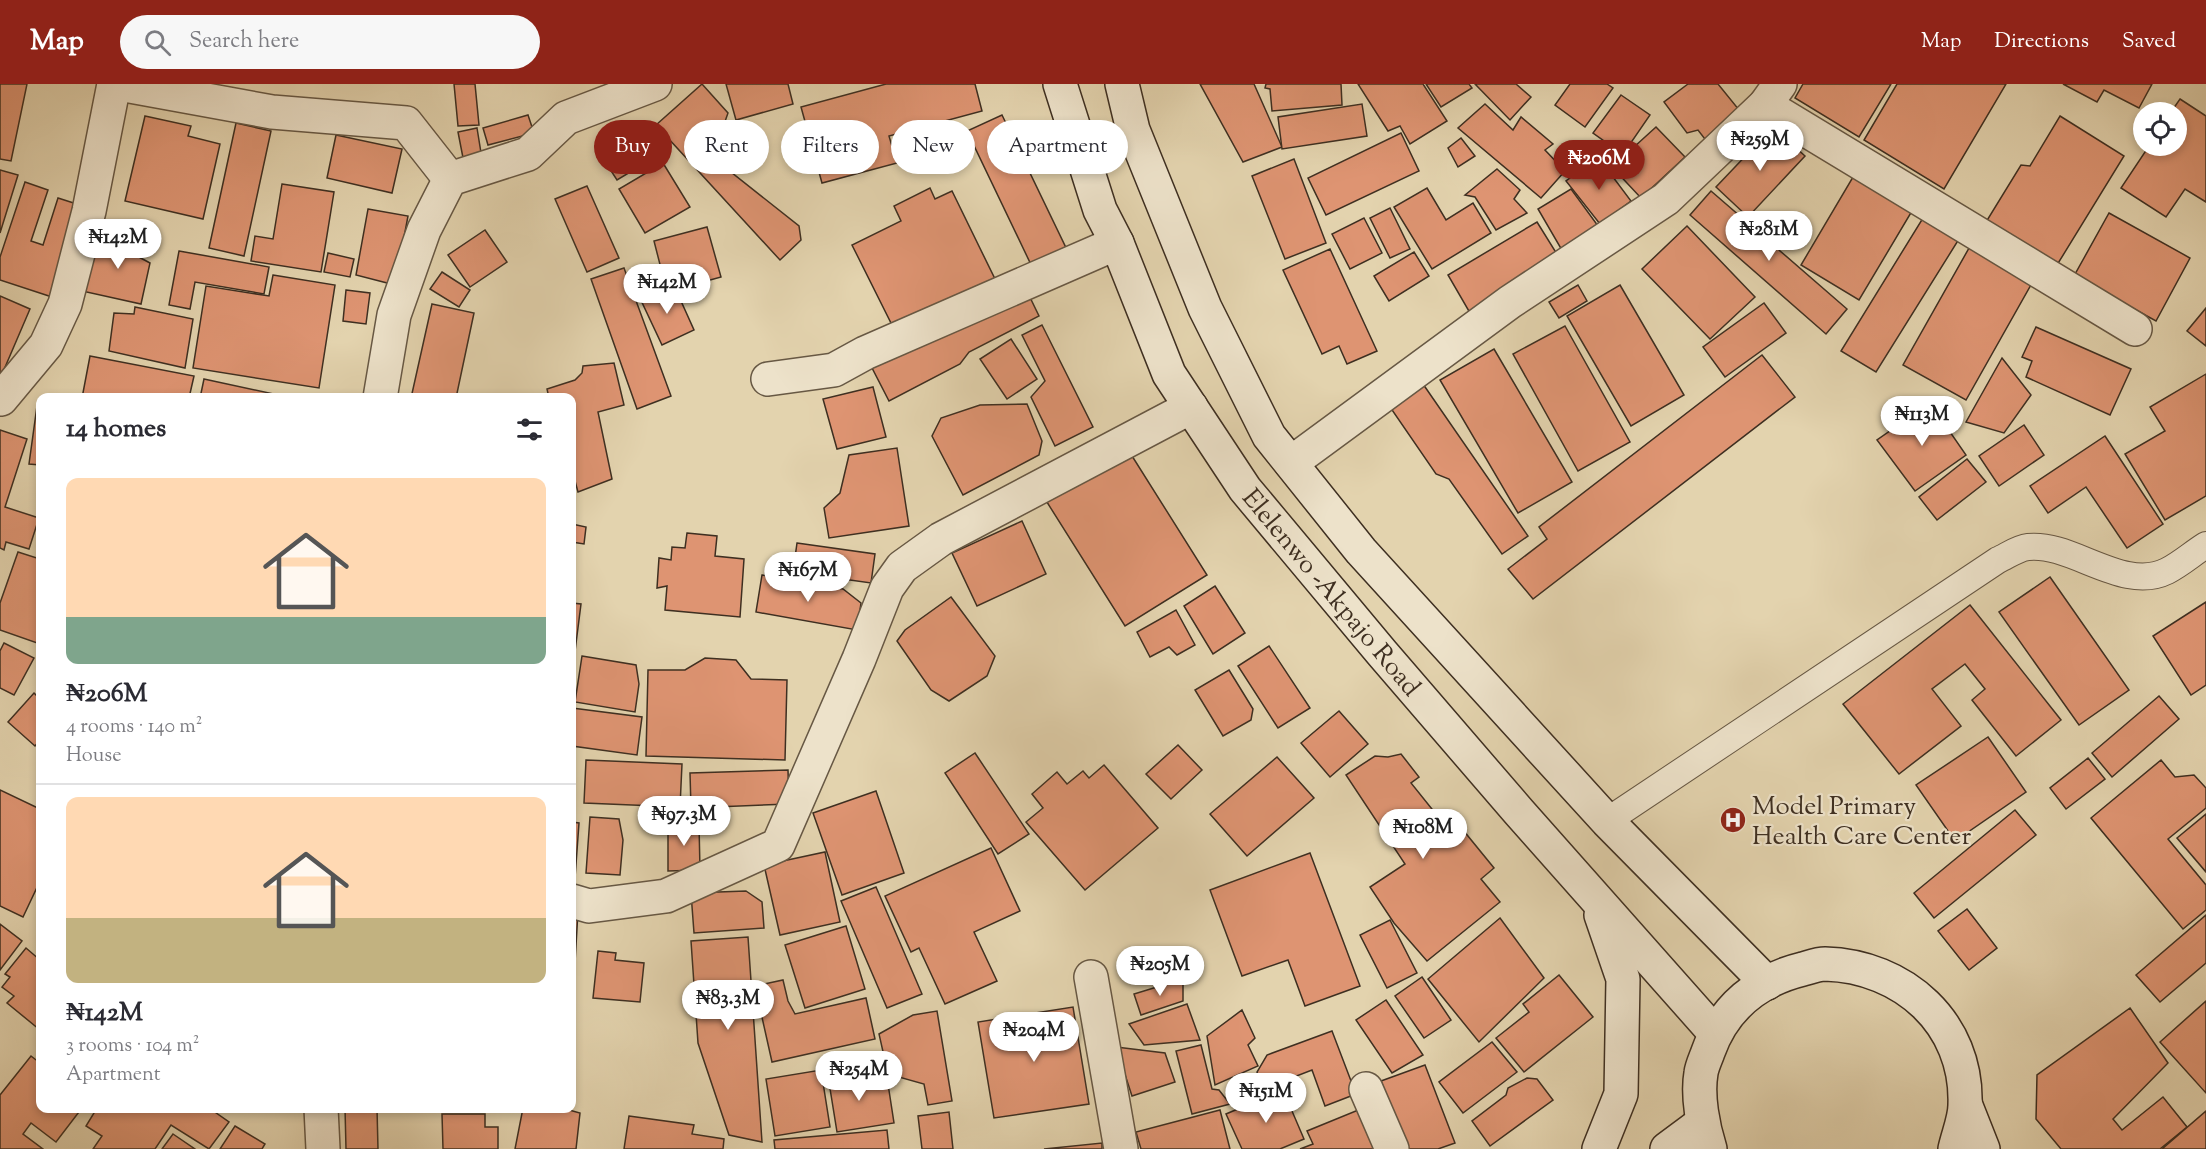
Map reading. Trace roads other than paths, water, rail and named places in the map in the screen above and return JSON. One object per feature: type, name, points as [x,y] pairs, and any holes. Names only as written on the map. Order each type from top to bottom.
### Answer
[{"type":"street","points":[[1,399],[46,345],[65,304],[89,211],[114,84]]},
{"type":"street","points":[[119,84],[272,112],[406,123],[450,179]]},
{"type":"street","points":[[381,393],[394,315],[424,230],[450,179],[528,154],[566,118],[655,84]]},
{"type":"street","name":"Elelenwo -Akpajo Road","points":[[1060,84],[1100,210],[1117,243],[1169,374],[1245,489],[1382,653],[1597,902],[1715,1033]]},
{"type":"street","name":"Elelenwo -Akpajo Road","points":[[1122,84],[1133,130],[1205,308],[1269,436],[1361,551],[1607,821],[1767,983]]},
{"type":"street","points":[[1291,463],[1510,302],[1666,198],[1773,95],[2135,329]]},
{"type":"street","points":[[768,379],[834,370],[865,353],[1117,243]]},
{"type":"street","points":[[576,902],[589,906],[666,896],[778,845],[859,659],[887,588],[902,567],[941,539],[1191,407]]},
{"type":"street","points":[[1597,902],[1623,980],[1621,1094],[1599,1149]]},
{"type":"street","points":[[1667,1149],[1706,1136],[1701,1073],[1715,1033],[1741,999],[1779,975],[1823,964],[1868,969],[1909,989],[1941,1020],[1960,1061],[1965,1106],[1983,1149]]},
{"type":"street","points":[[1091,977],[1121,1149]]},
{"type":"street","points":[[1366,1089],[1392,1149]]},
{"type":"street","points":[[1955,1149],[1965,1106]]},
{"type":"street","points":[[321,1113],[322,1149]]},
{"type":"lane","points":[[1607,821],[1998,560],[2027,547],[2054,550],[2138,577],[2166,572],[2206,545]]},
{"type":"place","name":"Model Primary Health Care Center","points":[[1733,820]]}]
